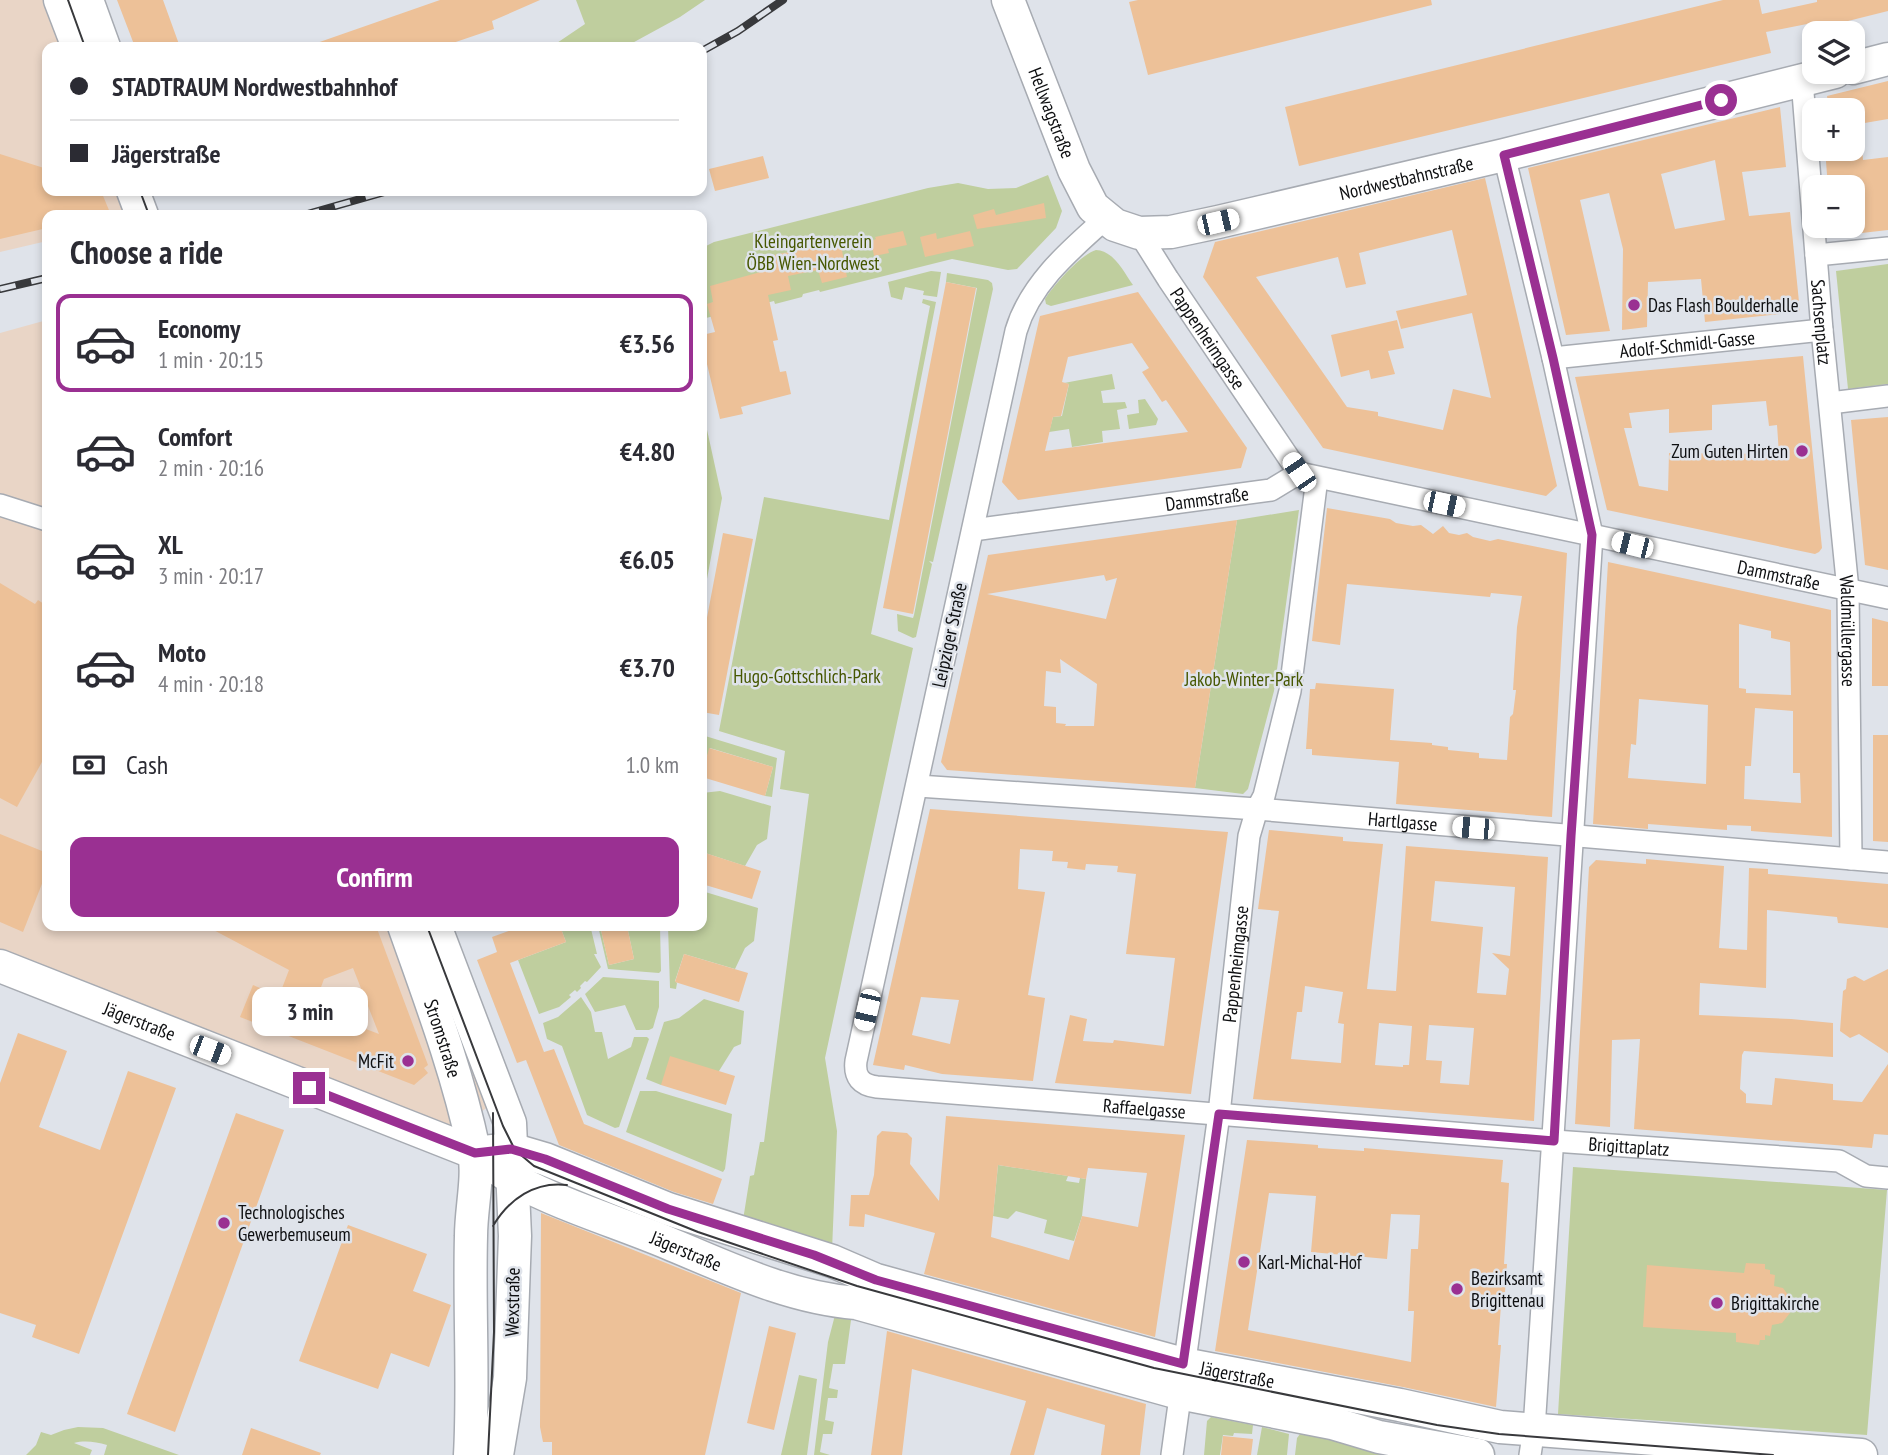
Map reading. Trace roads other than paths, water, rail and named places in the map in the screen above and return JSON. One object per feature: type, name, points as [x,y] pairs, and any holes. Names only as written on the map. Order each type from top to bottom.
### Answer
[{"type":"main road","points":[[60,0],[76,42]]},
{"type":"main road","points":[[87,0],[102,42]]},
{"type":"main road","name":"Hellwagstraße","points":[[1008,0],[1074,170],[1087,199],[1105,219]]},
{"type":"main road","points":[[1865,65],[1888,60]]},
{"type":"main road","name":"Nordwestbahnstraße","points":[[1139,233],[1155,234],[1191,229],[1504,155],[1802,80]]},
{"type":"main road","points":[[1105,219],[1126,230],[1139,233]]},
{"type":"main road","name":"Stromstraße","points":[[406,931],[437,1023],[475,1153]]},
{"type":"main road","name":"Stromstraße","points":[[437,931],[510,1123],[512,1164]]},
{"type":"main road","name":"Jägerstraße","points":[[0,966],[475,1153],[512,1164],[545,1159],[668,1209],[811,1254],[876,1280],[1181,1379],[1379,1437],[1478,1455]]},
{"type":"main road","points":[[470,1455],[471,1233],[475,1153]]},
{"type":"main road","name":"Wexstraße","points":[[497,1455],[510,1378],[515,1236],[512,1164]]},
{"type":"main road","name":"Jägerstraße","points":[[1181,1379],[1400,1405],[1500,1427],[1532,1442],[1861,1455]]},
{"type":"street","points":[[1802,84],[1816,255]]},
{"type":"street","points":[[1504,155],[1592,535],[1532,1442]]},
{"type":"street","name":"Leipziger Straße","points":[[860,1081],[856,1061],[1016,331],[1024,308],[1036,288],[1082,239],[1105,219]]},
{"type":"street","name":"Pappenheimgasse","points":[[1139,233],[1167,279],[1308,475],[1290,691],[1264,796],[1257,809],[1250,836],[1219,1114],[1172,1455]]},
{"type":"street","name":"Sachsenplatz","points":[[1830,403],[1816,255],[1888,248]]},
{"type":"street","name":"Adolf-Schmidl-Gasse","points":[[1553,358],[1822,330]]},
{"type":"street","points":[[1830,403],[1888,396]]},
{"type":"street","name":"Waldmüllergasse","points":[[1830,403],[1848,590],[1851,859]]},
{"type":"street","name":"Dammstraße","points":[[972,530],[1271,490],[1308,475],[1888,598]]},
{"type":"street","points":[[0,505],[42,518]]},
{"type":"street","name":"Hartlgasse","points":[[918,786],[1257,809],[1888,862]]},
{"type":"street","name":"Raffaelgasse","points":[[860,1081],[877,1087],[1554,1141]]},
{"type":"street","name":"Brigittaplatz","points":[[1554,1141],[1839,1161],[1866,1176],[1888,1178]]},
{"type":"tram line","points":[[68,0],[83,42]]},
{"type":"tram line","points":[[142,196],[147,210]]},
{"type":"tram line","points":[[429,931],[503,1126],[515,1150],[534,1166],[698,1232],[857,1286],[1154,1368],[1437,1425],[1499,1434],[1773,1455]]},
{"type":"tram line","points":[[488,1455],[494,1332],[493,1113]]},
{"type":"tram line","points":[[493,1226],[499,1216],[524,1194],[544,1186],[567,1185]]},
{"type":"railway","points":[[707,48],[783,0]]},
{"type":"railway","points":[[322,210],[370,196]]},
{"type":"railway","points":[[0,289],[42,279]]},
{"type":"place","name":"Das Flash Boulderhalle","points":[[1634,305]]},
{"type":"place","name":"Zum Guten Hirten","points":[[1802,451]]},
{"type":"place","name":"McFit","points":[[408,1061]]},
{"type":"place","name":"Technologisches Gewerbemuseum","points":[[224,1223]]},
{"type":"place","name":"Karl-Michal-Hof","points":[[1244,1262]]},
{"type":"place","name":"Bezirksamt Brigittenau","points":[[1457,1289]]},
{"type":"place","name":"Brigittakirche","points":[[1717,1303]]},
{"type":"park label","name":"Kleingartenverein ÖBB Wien-Nordwest","points":[[813,252]]},
{"type":"park label","name":"Hugo-Gottschlich-Park","points":[[807,676]]},
{"type":"park label","name":"Jakob-Winter-Park","points":[[1244,679]]}]
